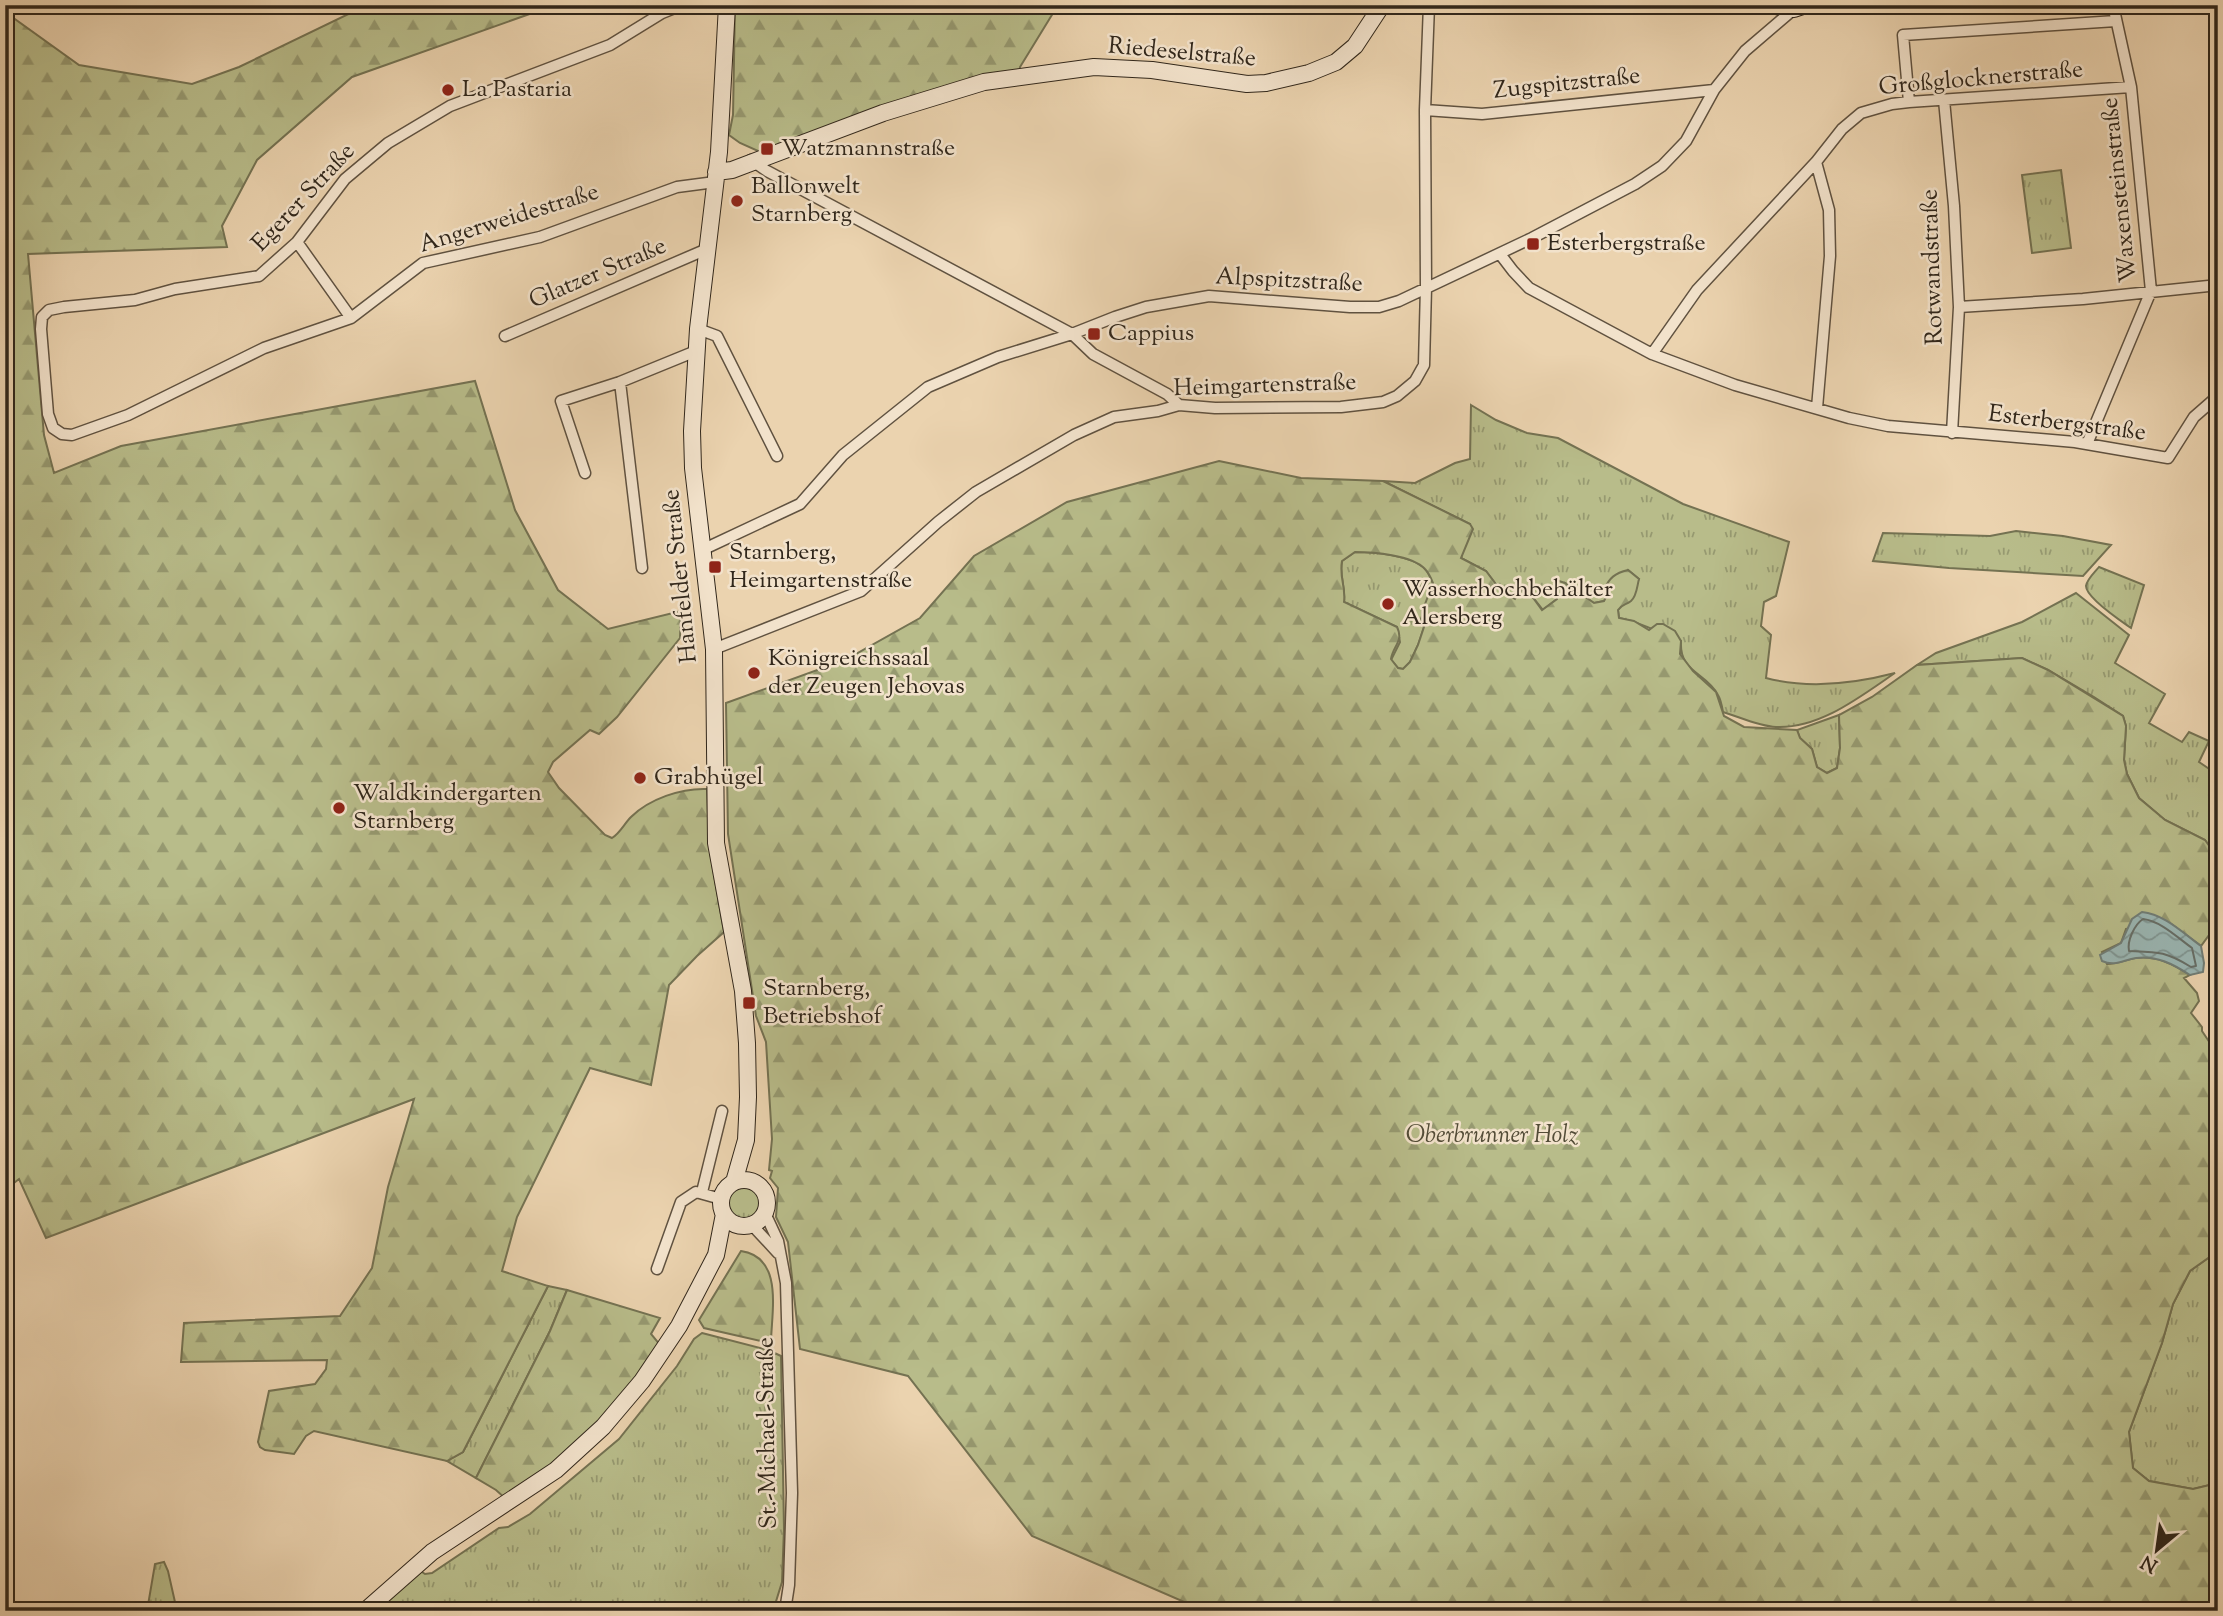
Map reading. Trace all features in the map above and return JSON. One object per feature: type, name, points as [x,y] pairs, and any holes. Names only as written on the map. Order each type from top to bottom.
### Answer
[{"type":"street","name":"Egerer Straße","points":[[259,276],[297,242],[345,179],[388,143],[450,106],[610,45],[662,13],[681,5]]},
{"type":"street","name":"Hanfelder Straße","points":[[727,5],[719,152],[696,351],[692,468],[714,649],[716,843],[743,991],[748,1084],[746,1140],[754,1182]]},
{"type":"street","name":"Riedeselstraße","points":[[715,177],[751,160],[883,113],[984,82],[1094,67],[1152,70],[1247,84],[1266,83],[1309,73],[1336,62],[1355,46],[1382,5]]},
{"type":"street","name":"Heimgartenstraße","points":[[714,649],[861,591],[976,492],[1074,435],[1114,417],[1180,405],[1215,408],[1341,407],[1383,402],[1397,396],[1415,381],[1424,365],[1425,110],[1429,5]]},
{"type":"street","points":[[1769,5],[1800,7]]},
{"type":"street","name":"Waxensteinstraße","points":[[2087,444],[2151,291],[2131,87],[2113,5]]},
{"type":"street","name":"Alpspitzstraße","points":[[702,550],[800,504],[844,455],[928,387],[998,357],[1146,307],[1209,296],[1379,307],[1399,301],[1500,254],[1635,184],[1662,166],[1686,141],[1714,90],[1745,51],[1800,7]]},
{"type":"street","points":[[1909,102],[1903,35],[2116,21]]},
{"type":"street","name":"Großglocknerstraße","points":[[1653,354],[1696,290],[1816,162],[1842,129],[1861,113],[1909,102],[2131,87]]},
{"type":"street","name":"Zugspitzstraße","points":[[1425,110],[1482,114],[1714,90]]},
{"type":"street","name":"Rotwandstraße","points":[[1944,100],[1954,206],[1959,307],[1952,433]]},
{"type":"street","points":[[719,152],[751,160],[1072,334],[1093,354],[1167,394],[1180,405]]},
{"type":"street","points":[[1816,162],[1829,210],[1830,256],[1817,408]]},
{"type":"street","name":"Angerweidestraße","points":[[259,276],[175,289],[135,300],[49,310],[42,317],[41,329],[45,393],[53,428],[62,434],[72,435],[128,415],[239,359],[351,318],[423,263],[540,237],[677,187],[715,177]]},
{"type":"street","points":[[297,242],[351,318]]},
{"type":"street","name":"Glatzer Straße","points":[[505,336],[707,250]]},
{"type":"street","name":"Esterbergstraße","points":[[1500,254],[1529,288],[1653,354],[1735,385],[1875,424],[2087,444],[2168,458],[2194,417],[2218,396]]},
{"type":"street","points":[[1959,307],[2084,299],[2218,285]]},
{"type":"street","points":[[698,329],[717,336],[777,456]]},
{"type":"street","points":[[585,473],[561,401],[620,382],[696,351]]},
{"type":"street","points":[[620,382],[642,568]]},
{"type":"street","points":[[702,1192],[722,1111]]},
{"type":"street","name":"Hanfelder Straße","points":[[734,1182],[746,1140]]},
{"type":"street","points":[[365,1611],[432,1552],[556,1470],[603,1427],[642,1381],[679,1326],[702,1283],[716,1255],[724,1192],[734,1182],[754,1182],[766,1195],[765,1213],[716,1255]]},
{"type":"street","points":[[657,1269],[681,1202],[689,1195],[702,1192],[723,1206],[732,1223],[748,1226],[765,1237],[780,1255]]},
{"type":"street","name":"St.-Michael-Straße","points":[[765,1213],[778,1241],[786,1283],[792,1493],[789,1586],[785,1611]]},
{"type":"green space","points":[[367,5],[555,5],[352,77],[257,160],[222,226],[227,247],[28,254],[44,435],[54,473],[121,446],[475,381],[515,510],[558,590],[608,629],[681,611],[680,638],[617,717],[599,734],[590,730],[553,762],[548,772],[559,788],[605,835],[612,838],[631,817],[656,800],[687,790],[707,789],[709,846],[724,932],[669,985],[651,1085],[590,1068],[517,1217],[502,1271],[548,1286],[463,1452],[447,1461],[314,1431],[306,1436],[294,1454],[265,1450],[258,1442],[269,1391],[315,1384],[326,1369],[327,1360],[181,1362],[184,1323],[340,1316],[372,1268],[388,1187],[414,1099],[46,1238],[19,1179],[5,1190],[5,12],[79,65],[192,84],[239,67]]},
{"type":"green space","points":[[735,5],[1058,5],[1020,67],[1019,77],[767,155],[729,135],[733,115]]},
{"type":"green space","points":[[2061,170],[2071,248],[2032,253],[2022,175]]},
{"type":"green space","points":[[1471,405],[1496,420],[1527,433],[1558,438],[1683,504],[1789,542],[1776,596],[1764,602],[1761,626],[1771,635],[1766,678],[1830,684],[1895,673],[1854,701],[1824,717],[1792,726],[1763,725],[1723,712],[1713,687],[1684,660],[1681,641],[1619,618],[1618,610],[1639,579],[1628,570],[1604,601],[1594,603],[1565,583],[1557,599],[1543,610],[1531,595],[1515,599],[1501,591],[1486,571],[1461,558],[1470,524],[1383,481],[1415,483],[1455,463],[1470,459]]},
{"type":"green space","name":"Oberbrunner Holz","points":[[1219,461],[1301,478],[1383,481],[1470,524],[1473,529],[1461,558],[1486,571],[1501,591],[1515,599],[1522,590],[1531,595],[1542,610],[1557,599],[1554,585],[1556,580],[1594,603],[1604,601],[1607,595],[1604,590],[1608,582],[1628,570],[1639,579],[1633,599],[1618,610],[1619,618],[1634,621],[1649,630],[1657,624],[1663,624],[1675,631],[1681,641],[1680,654],[1693,671],[1716,692],[1724,716],[1744,727],[1797,730],[1800,738],[1812,749],[1817,767],[1827,773],[1837,768],[1840,748],[1839,715],[1872,697],[1917,665],[2022,658],[2048,670],[2123,716],[2126,726],[2124,760],[2127,774],[2139,798],[2165,820],[2205,840],[2218,858],[2218,888],[2215,897],[2218,914],[2201,946],[2170,923],[2126,929],[2121,943],[2102,952],[2107,964],[2150,958],[2171,964],[2190,975],[2184,978],[2197,993],[2199,1001],[2191,1013],[2218,1055],[2218,1251],[2190,1271],[2173,1304],[2162,1343],[2129,1432],[2133,1468],[2149,1481],[2193,1489],[2218,1483],[2218,1611],[1205,1611],[1032,1536],[908,1376],[800,1349],[788,1242],[776,1217],[778,1188],[770,1178],[772,1171],[769,1170],[772,1139],[766,1042],[756,1016],[728,834],[726,703],[845,660],[920,618],[974,556],[1067,502]],"holes":[[[1355,552],[1392,555],[1411,560],[1425,569],[1433,583],[1422,612],[1424,627],[1418,645],[1410,662],[1403,669],[1398,668],[1391,659],[1399,640],[1397,627],[1344,602],[1342,561]]]},
{"type":"green space","points":[[2016,531],[2111,545],[2083,576],[1873,561],[1883,533],[1990,536]]},
{"type":"green space","points":[[1355,552],[1402,557],[1419,564],[1429,574],[1433,584],[1421,619],[1424,627],[1410,662],[1403,669],[1398,668],[1391,660],[1400,642],[1397,627],[1344,602],[1342,561]]},
{"type":"green space","points":[[2099,567],[2144,585],[2131,628],[2105,609],[2088,591],[2088,581]]},
{"type":"green space","points":[[2076,593],[2129,635],[2115,663],[2165,694],[2149,723],[2182,742],[2189,732],[2209,741],[2199,762],[2218,775],[2218,858],[2205,840],[2165,820],[2139,798],[2127,774],[2124,760],[2126,726],[2123,716],[2094,697],[2022,658],[1917,665],[1936,653],[2022,622]]},
{"type":"green space","points":[[1839,715],[1840,748],[1837,768],[1827,773],[1817,767],[1812,749],[1800,738],[1797,730]]},
{"type":"green space","points":[[744,1186],[756,1191],[761,1203],[756,1215],[744,1220],[732,1215],[727,1203],[732,1191]]},
{"type":"green space","points":[[741,1251],[754,1255],[764,1263],[769,1274],[773,1300],[769,1343],[704,1328],[699,1320]]},
{"type":"green space","points":[[2218,1251],[2218,1483],[2193,1489],[2149,1481],[2133,1468],[2129,1432],[2162,1343],[2173,1304],[2190,1271]]},
{"type":"green space","points":[[548,1286],[567,1290],[550,1331],[476,1478],[447,1461],[463,1452]]},
{"type":"green space","points":[[567,1290],[660,1318],[651,1334],[661,1346],[646,1368],[572,1450],[506,1499],[476,1478],[550,1331]]},
{"type":"green space","points":[[702,1333],[768,1350],[781,1356],[784,1529],[782,1582],[773,1611],[374,1611],[419,1570],[425,1574],[432,1573],[499,1528],[508,1527],[530,1514],[619,1439],[677,1366],[694,1339]]},
{"type":"green space","points":[[164,1562],[177,1611],[147,1611],[155,1564]]},
{"type":"water","points":[[2142,912],[2166,920],[2201,946],[2203,972],[2190,975],[2171,964],[2150,958],[2115,963],[2102,961],[2100,955],[2121,943],[2132,919]]},
{"type":"place","name":"La Pastaria","points":[[448,90]]},
{"type":"place","name":"Watzmannstraße","points":[[767,149]]},
{"type":"place","name":"Ballonwelt Starnberg","points":[[737,201]]},
{"type":"place","name":"Esterbergstraße","points":[[1533,244]]},
{"type":"place","name":"Cappius","points":[[1094,334]]},
{"type":"place","name":"Starnberg, Heimgartenstraße","points":[[715,567]]},
{"type":"place","name":"Wasserhochbehälter Alersberg","points":[[1388,604]]},
{"type":"place","name":"Königreichssaal der Zeugen Jehovas","points":[[754,673]]},
{"type":"place","name":"Grabhügel","points":[[640,778]]},
{"type":"place","name":"Waldkindergarten Starnberg","points":[[339,808]]},
{"type":"place","name":"Starnberg, Betriebshof","points":[[749,1003]]}]
